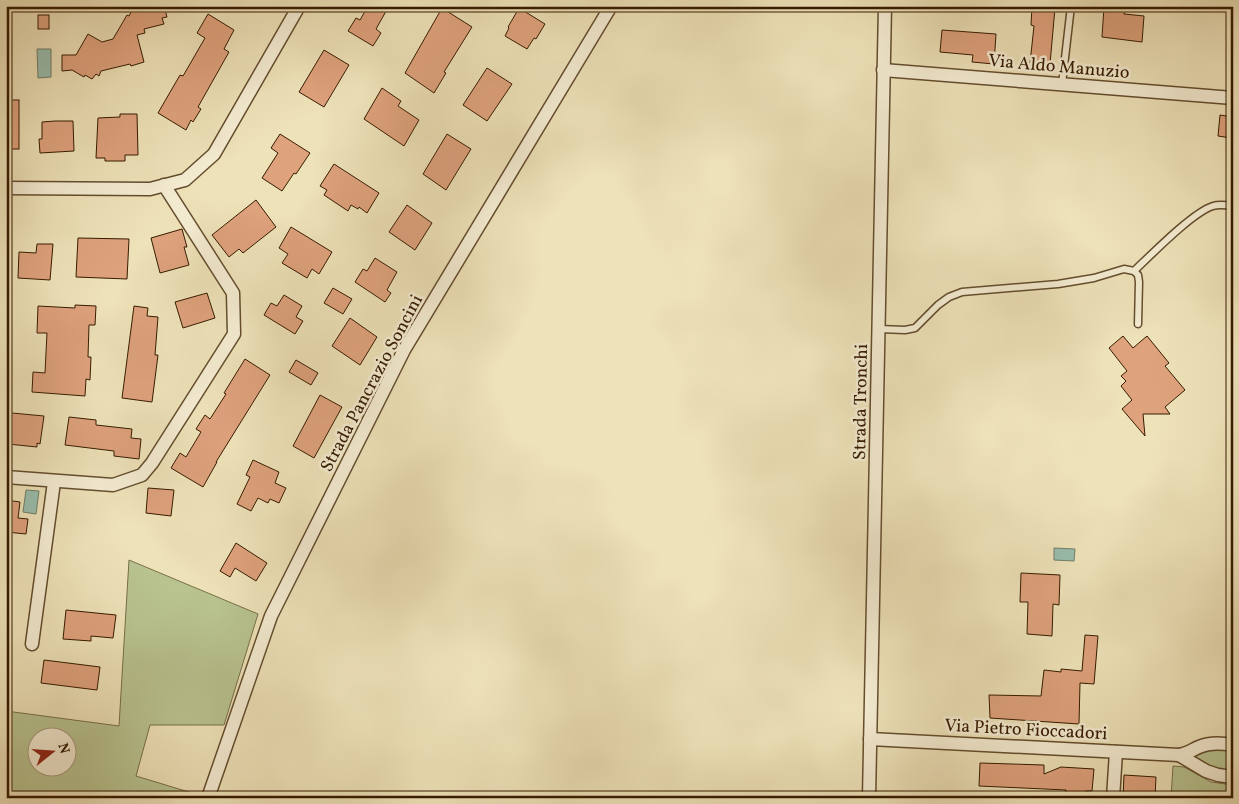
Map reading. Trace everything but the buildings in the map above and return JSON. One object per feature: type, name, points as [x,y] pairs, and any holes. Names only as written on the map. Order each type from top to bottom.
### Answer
[{"type":"street","points":[[6,188],[150,189],[186,180],[214,154],[299,6]]},
{"type":"street","name":"Strada Pancrazio Soncini","points":[[208,798],[271,616],[404,350],[612,6]]},
{"type":"street","name":"Strada Tronchi","points":[[869,798],[885,6]]},
{"type":"street","name":"Via Aldo Manuzio","points":[[883,70],[1233,98]]},
{"type":"street","points":[[6,477],[113,485],[142,475],[234,334],[232,293],[164,185]]},
{"type":"street","points":[[32,644],[54,482]]},
{"type":"street","name":"Via Pietro Fioccadori","points":[[870,739],[1179,755],[1205,745],[1220,743],[1233,745]]},
{"type":"street","points":[[1113,798],[1116,752]]},
{"type":"street","name":"Via Pietro Fioccadori","points":[[1179,755],[1206,771],[1233,777]]},
{"type":"lane","points":[[1062,84],[1071,6]]},
{"type":"lane","points":[[1134,271],[1186,224],[1205,210],[1217,205],[1233,206]]},
{"type":"lane","points":[[879,330],[915,328],[938,305],[949,297],[962,292],[1058,284],[1101,276],[1124,269],[1134,271],[1138,275],[1138,324]]},
{"type":"green space","points":[[129,560],[258,614],[224,725],[150,725],[136,776],[202,796],[201,798],[6,798],[6,711],[119,726]]},
{"type":"green space","points":[[1205,749],[1233,749],[1233,772],[1221,772],[1196,759],[1197,754]]},
{"type":"green space","points":[[1173,766],[1184,767],[1211,782],[1233,785],[1233,798],[1171,798]]},
{"type":"shaded area","points":[[37,49],[51,49],[51,77],[38,78]]},
{"type":"shaded area","points":[[26,490],[39,491],[36,514],[23,512]]},
{"type":"shaded area","points":[[1054,548],[1075,549],[1074,561],[1054,560]]}]
